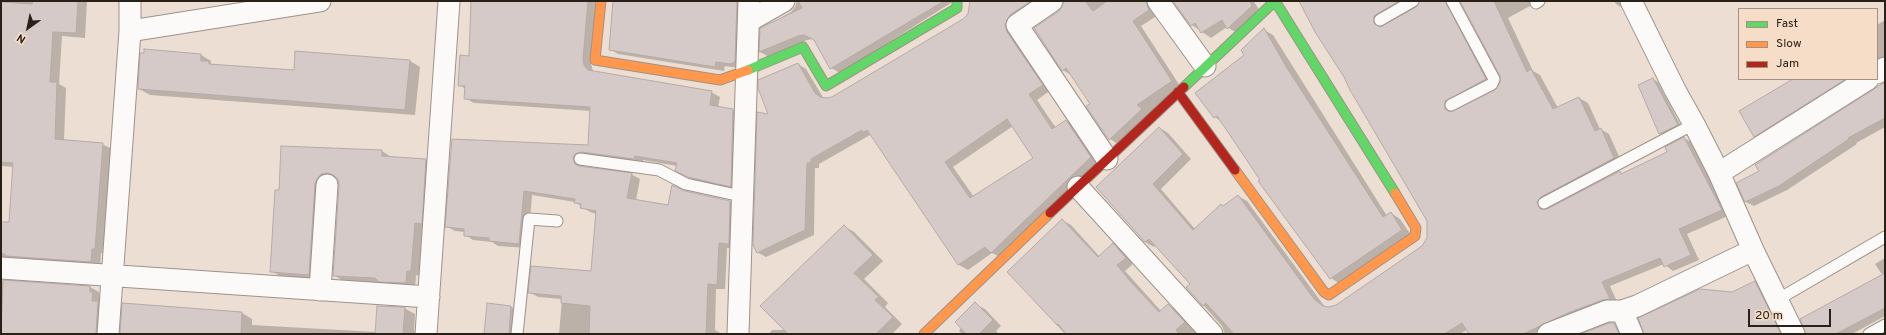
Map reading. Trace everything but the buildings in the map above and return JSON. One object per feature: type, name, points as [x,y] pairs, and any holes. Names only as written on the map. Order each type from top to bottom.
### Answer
[{"type":"street","points":[[108,334],[111,276],[130,31],[130,1]]},
{"type":"street","points":[[130,31],[320,1]]},
{"type":"street","points":[[426,334],[449,1]]},
{"type":"street","points":[[601,1],[595,60],[720,80],[745,72],[803,47],[826,86],[957,8],[957,1]]},
{"type":"street","points":[[738,334],[745,72],[749,11],[784,1]]},
{"type":"street","points":[[1052,1],[1017,25],[1107,159]]},
{"type":"street","points":[[1158,1],[1205,66]]},
{"type":"street","points":[[924,334],[1178,92],[1267,4],[1275,1],[1416,228],[1415,236],[1329,295],[1324,292],[1178,92]]},
{"type":"street","points":[[1631,1],[1675,90],[1719,173],[1753,250],[1794,334]]},
{"type":"street","points":[[1719,173],[1866,80]]},
{"type":"street","points":[[320,290],[327,185]]},
{"type":"street","points":[[1078,187],[1212,334]]},
{"type":"street","points":[[1548,334],[1607,311],[1622,311],[1698,278],[1753,250]]},
{"type":"street","points":[[1,268],[428,297]]},
{"type":"street","points":[[1622,311],[1632,334]]},
{"type":"lane","points":[[1380,20],[1413,1]]},
{"type":"lane","points":[[1451,105],[1492,84],[1494,79],[1452,1]]},
{"type":"lane","points":[[1544,203],[1694,124]]},
{"type":"lane","points":[[580,159],[659,170],[686,184],[741,196]]},
{"type":"lane","points":[[517,334],[529,219],[557,221]]},
{"type":"lane","points":[[1777,300],[1885,237]]},
{"type":"lane","points":[[1869,334],[1885,326]]},
{"type":"traffic: fast","points":[[748,70],[803,47],[826,86],[957,8],[957,1]]},
{"type":"traffic: fast","points":[[1184,87],[1275,1],[1395,193]]},
{"type":"traffic: slow","points":[[601,1],[595,60],[720,80],[748,70]]},
{"type":"traffic: slow","points":[[1235,170],[1324,292],[1329,295],[1415,236],[1416,228],[1395,193]]},
{"type":"traffic: slow","points":[[924,334],[1050,213]]},
{"type":"traffic: jam","points":[[1050,213],[1184,87]]},
{"type":"traffic: jam","points":[[1178,92],[1235,170]]}]
